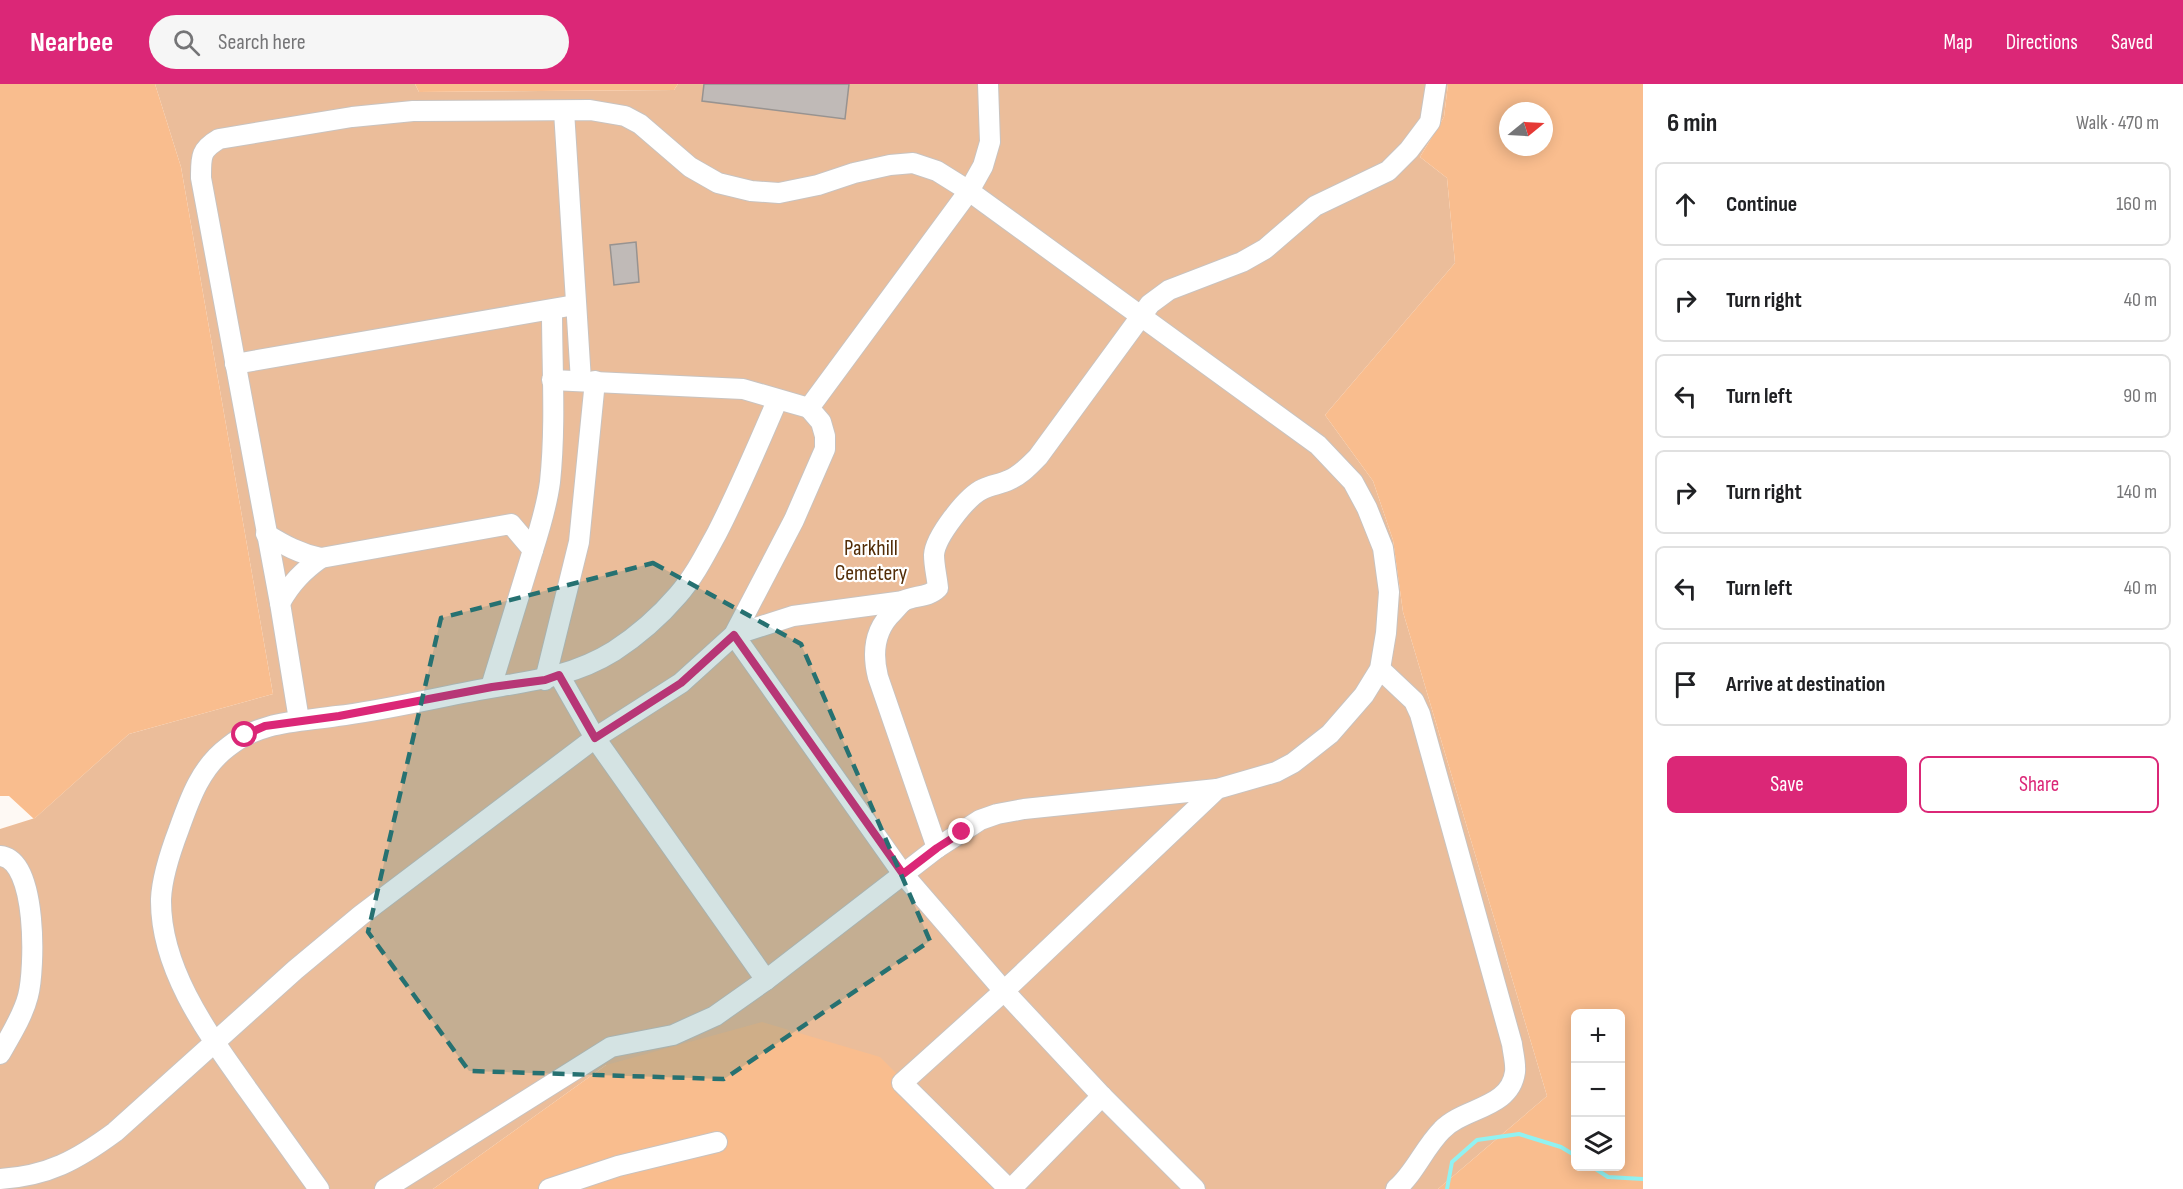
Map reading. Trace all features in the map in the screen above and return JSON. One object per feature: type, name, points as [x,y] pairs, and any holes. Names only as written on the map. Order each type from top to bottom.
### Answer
[{"type":"lane","points":[[809,408],[969,191],[982,166],[990,142],[988,84]]},
{"type":"lane","points":[[734,635],[793,616],[904,601],[932,594],[938,588],[934,554],[938,540],[951,522],[973,495],[983,488],[1009,481],[1022,473],[1038,457],[1150,304],[1169,290],[1242,262],[1265,249],[1315,206],[1388,171],[1409,150],[1430,122],[1436,84]]},
{"type":"lane","points":[[299,720],[280,603],[201,178],[201,160],[206,146],[219,139],[352,117],[413,111],[590,110],[625,116],[640,124],[690,167],[718,183],[751,191],[779,193],[890,165],[913,163],[937,171],[969,191],[1318,445],[1353,482],[1367,508],[1383,548],[1389,592],[1380,669],[1345,720],[1309,753],[1276,772],[1217,789],[1024,809],[980,820],[937,848],[766,980],[715,1016],[673,1035],[612,1047],[385,1189]]},
{"type":"lane","points":[[564,111],[575,305],[588,381],[579,542],[552,677],[766,980]]},
{"type":"lane","points":[[235,364],[575,305]]},
{"type":"lane","points":[[492,687],[545,510],[550,483],[552,310]]},
{"type":"lane","points":[[0,1179],[37,1174],[60,1167],[87,1153],[115,1132],[361,915],[595,738],[681,683],[734,635],[794,520],[825,449],[825,436],[821,422],[809,408],[777,401],[757,392],[743,389],[552,380]]},
{"type":"lane","points":[[319,1189],[215,1043],[190,1003],[176,970],[165,932],[161,898],[170,851],[187,805],[204,772],[214,759],[245,735],[265,726],[339,716],[552,677],[592,663],[615,650],[651,622],[679,594],[700,565],[737,493],[777,401]]},
{"type":"lane","points":[[266,534],[304,555],[321,558],[511,524],[545,510]]},
{"type":"lane","points":[[511,524],[533,550]]},
{"type":"lane","points":[[280,603],[291,583],[304,569],[321,558]]},
{"type":"lane","points":[[904,601],[885,620],[875,645],[874,662],[937,848]]},
{"type":"lane","points":[[734,635],[903,874],[1004,991],[1102,1096],[1195,1189]]},
{"type":"lane","points":[[1380,669],[1414,701],[1420,714],[1512,1044],[1515,1070],[1506,1094],[1494,1103],[1458,1118],[1443,1130],[1405,1181],[1396,1189]]},
{"type":"lane","points":[[1102,1096],[1010,1189],[902,1083],[1004,991],[1217,789]]},
{"type":"lane","points":[[0,856],[5,857],[14,865],[21,875],[27,893],[33,945],[33,966],[28,997],[15,1028],[0,1054]]},
{"type":"lane","points":[[549,1189],[618,1166],[717,1142]]},
{"type":"highlighted area","points":[[653,563],[801,644],[930,941],[724,1079],[469,1071],[368,932],[441,618]]},
{"type":"green space","name":"Parkhill Cemetery","points":[[155,84],[415,84],[419,92],[674,90],[678,84],[1448,84],[1444,117],[1420,157],[1447,178],[1455,263],[1325,415],[1373,481],[1393,540],[1403,612],[1547,1096],[1438,1189],[1012,1189],[606,1065],[433,1189],[0,1189],[0,829],[35,818],[129,734],[273,694],[181,167]]},
{"type":"shaded area","points":[[0,84],[155,84],[181,167],[273,694],[129,734],[34,819],[9,796],[0,796]]},
{"type":"shaded area","points":[[415,84],[678,84],[674,90],[419,92]]},
{"type":"shaded area","points":[[1448,84],[1643,84],[1643,1189],[1438,1189],[1547,1096],[1403,612],[1393,540],[1373,481],[1325,415],[1455,263],[1447,178],[1420,157],[1444,117]]},
{"type":"shaded area","points":[[762,1022],[880,1057],[1012,1189],[433,1189],[606,1065]]},
{"type":"building","points":[[704,84],[849,84],[845,119],[702,101]]},
{"type":"building","points":[[636,242],[639,282],[614,285],[610,245]]},
{"type":"waterway","points":[[1447,1189],[1452,1162],[1477,1140],[1519,1134],[1561,1147],[1571,1153]]},
{"type":"waterway","points":[[1599,1171],[1608,1177],[1643,1179]]},
{"type":"route","points":[[245,735],[265,726],[339,716],[492,687],[545,680],[559,675],[595,738],[681,683],[734,635],[903,874],[962,832]]}]
